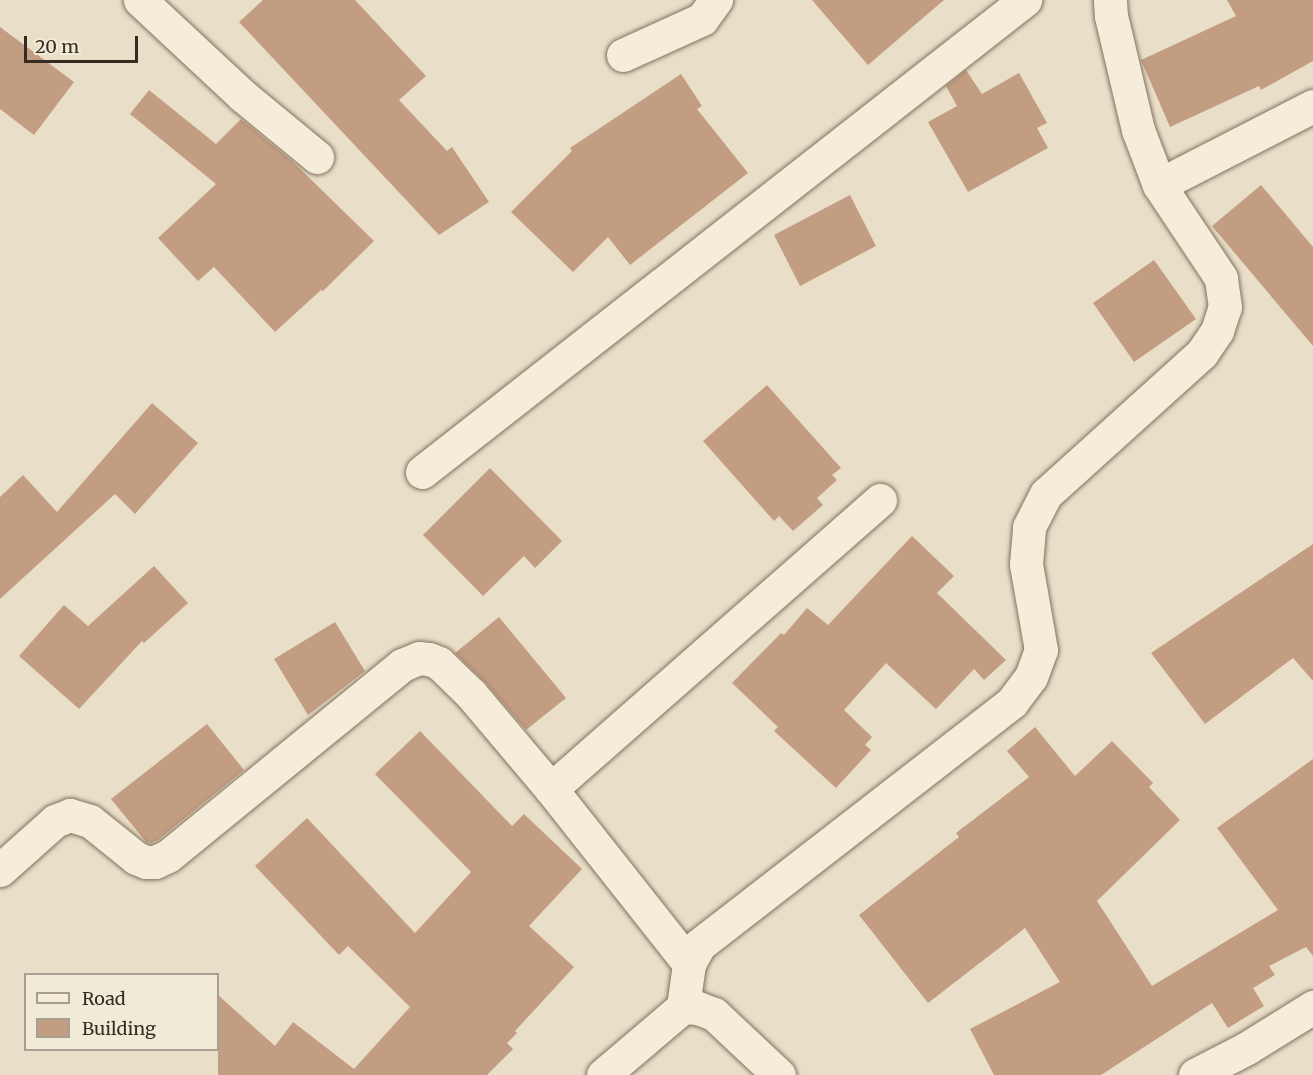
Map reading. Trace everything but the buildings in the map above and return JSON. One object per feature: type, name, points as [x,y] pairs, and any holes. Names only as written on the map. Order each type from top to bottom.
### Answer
[{"type":"street","points":[[140,0],[243,96],[317,157]]},
{"type":"street","points":[[623,55],[702,18],[716,0]]},
{"type":"street","points":[[422,472],[1025,0]]},
{"type":"street","points":[[682,1008],[689,964],[699,945],[1012,702],[1031,677],[1041,650],[1026,564],[1029,527],[1046,494],[1202,353],[1217,331],[1225,307],[1221,278],[1159,185],[1138,130],[1111,16],[1110,0]]},
{"type":"street","points":[[1159,185],[1313,106]]},
{"type":"street","points":[[551,789],[880,500]]},
{"type":"street","points":[[0,870],[55,821],[70,815],[90,821],[136,858],[146,862],[155,862],[168,856],[402,665],[419,658],[439,663],[471,694],[551,789],[689,964]]},
{"type":"street","points":[[1195,1075],[1247,1048],[1313,1006]]},
{"type":"street","points":[[603,1075],[682,1008],[698,1008],[714,1014],[779,1075]]}]
